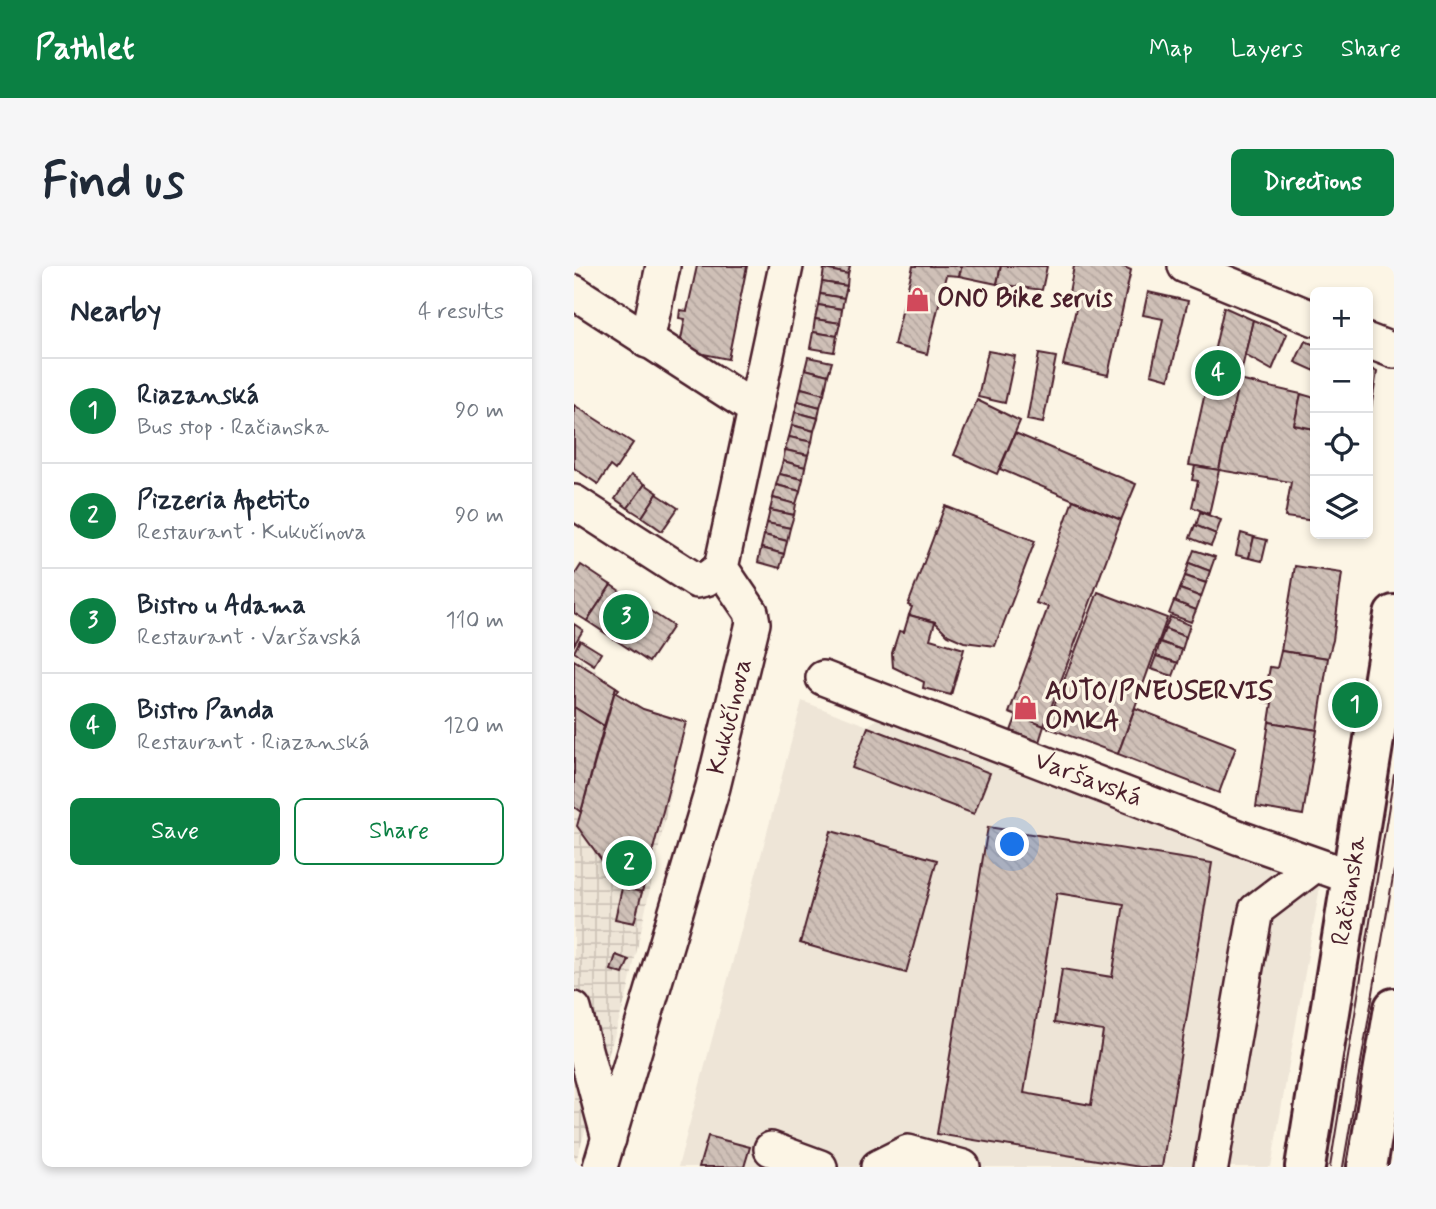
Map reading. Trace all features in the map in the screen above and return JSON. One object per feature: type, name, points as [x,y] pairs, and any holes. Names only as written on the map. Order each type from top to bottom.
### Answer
[{"type":"main road","name":"Račianska","points":[[1305,1167],[1354,878],[1394,615]]},
{"type":"main road","points":[[1367,1167],[1394,1007]]},
{"type":"street","points":[[647,341],[663,266]]},
{"type":"street","points":[[574,502],[697,581],[706,579],[721,568],[786,266]]},
{"type":"street","points":[[1185,266],[1259,281],[1310,316]]},
{"type":"street","points":[[574,292],[755,409]]},
{"type":"street","points":[[1373,343],[1394,351]]},
{"type":"street","name":"Kukučínova","points":[[605,1153],[648,998],[713,787],[753,623],[751,612],[721,568]]},
{"type":"street","name":"Varšavská","points":[[823,678],[1354,878]]},
{"type":"street","points":[[1210,1167],[1256,910],[1315,865]]},
{"type":"street","points":[[574,1009],[605,1153]]},
{"type":"street","points":[[771,1149],[820,1167]]},
{"type":"street","points":[[878,1167],[908,1152],[963,1167]]},
{"type":"shaded area","points":[[574,654],[619,689],[617,693],[643,709],[686,722],[628,991],[574,1167]]},
{"type":"shaded area","points":[[802,701],[868,726],[878,718],[1321,881],[1271,1167],[678,1167]]},
{"type":"building","points":[[697,266],[747,266],[728,359],[679,349],[685,319],[679,318],[680,310],[687,311]]},
{"type":"building","points":[[825,266],[850,266],[848,274],[824,269]]},
{"type":"building","points":[[913,266],[962,266],[959,276],[946,275],[927,354],[894,345]]},
{"type":"building","points":[[962,266],[1001,266],[997,284],[959,276]]},
{"type":"building","points":[[1001,266],[1047,266],[1042,290],[997,284]]},
{"type":"building","points":[[1074,266],[1122,266],[1131,270],[1108,375],[1063,365],[1078,300],[1068,298]]},
{"type":"building","points":[[824,269],[848,274],[847,286],[822,282]]},
{"type":"building","points":[[822,282],[847,286],[844,298],[820,294]]},
{"type":"building","points":[[1148,292],[1188,301],[1169,379],[1151,374],[1163,319],[1143,315]]},
{"type":"building","points":[[820,294],[844,298],[842,309],[818,305]]},
{"type":"building","points":[[818,305],[842,309],[840,323],[815,319]]},
{"type":"building","points":[[1224,307],[1253,320],[1219,470],[1189,465]]},
{"type":"building","points":[[815,319],[840,323],[837,336],[813,332]]},
{"type":"building","points":[[1253,320],[1287,334],[1272,370],[1245,355]]},
{"type":"building","points":[[813,332],[837,336],[834,352],[810,348]]},
{"type":"building","points":[[1305,341],[1310,343],[1310,369],[1295,362]]},
{"type":"building","points":[[988,351],[1015,356],[1005,403],[978,397]]},
{"type":"building","points":[[1039,354],[1056,357],[1043,423],[1027,420]]},
{"type":"building","points":[[808,357],[832,362],[828,375],[805,369]]},
{"type":"building","points":[[805,369],[828,375],[824,394],[801,388]]},
{"type":"building","points":[[1373,370],[1377,372],[1373,396]]},
{"type":"building","points":[[1239,380],[1301,394],[1294,425],[1310,428],[1310,520],[1285,517],[1291,482],[1219,470]]},
{"type":"building","points":[[801,388],[824,394],[820,407],[798,401]]},
{"type":"building","points":[[1301,394],[1310,397],[1310,428],[1294,425]]},
{"type":"building","points":[[977,400],[1020,421],[997,474],[954,455]]},
{"type":"building","points":[[798,401],[820,407],[818,418],[795,412]]},
{"type":"building","points":[[574,405],[633,443],[615,470],[610,466],[598,484],[574,468]]},
{"type":"building","points":[[795,412],[818,418],[814,431],[792,425]]},
{"type":"building","points":[[792,425],[814,431],[812,442],[789,437]]},
{"type":"building","points":[[1015,433],[1136,484],[1121,520],[1000,469]]},
{"type":"building","points":[[789,437],[812,442],[808,455],[785,450]]},
{"type":"building","points":[[785,450],[808,455],[805,467],[783,461]]},
{"type":"building","points":[[783,461],[805,467],[803,479],[779,474]]},
{"type":"building","points":[[1195,466],[1219,470],[1209,514],[1192,507],[1198,481],[1192,480]]},
{"type":"building","points":[[779,474],[803,479],[800,491],[776,485]]},
{"type":"building","points":[[631,475],[645,484],[628,508],[615,499]]},
{"type":"building","points":[[645,484],[658,493],[642,517],[628,508]]},
{"type":"building","points":[[776,485],[800,491],[796,504],[773,498]]},
{"type":"building","points":[[657,494],[678,508],[662,531],[642,517]]},
{"type":"building","points":[[773,498],[796,504],[794,515],[770,510]]},
{"type":"building","points":[[1073,500],[1121,520],[1044,726],[1009,713],[1048,607],[1036,603]]},
{"type":"building","points":[[945,506],[1035,541],[995,646],[964,642],[948,635],[935,622],[909,615],[912,607],[908,605]]},
{"type":"building","points":[[770,510],[794,515],[790,528],[767,523]]},
{"type":"building","points":[[1200,512],[1221,520],[1216,534],[1196,526]]},
{"type":"building","points":[[767,523],[790,528],[787,541],[764,535]]},
{"type":"building","points":[[1195,525],[1216,534],[1211,546],[1190,538]]},
{"type":"building","points":[[1241,533],[1254,537],[1249,558],[1236,555]]},
{"type":"building","points":[[764,535],[787,541],[784,554],[761,548]]},
{"type":"building","points":[[1254,537],[1267,540],[1262,561],[1249,558]]},
{"type":"building","points":[[761,548],[784,554],[780,568],[758,562]]},
{"type":"building","points":[[1194,550],[1215,557],[1210,571],[1189,563]]},
{"type":"building","points":[[1189,563],[1210,571],[1206,583],[1185,576]]},
{"type":"building","points":[[581,565],[611,585],[587,621],[574,613],[574,576]]},
{"type":"building","points":[[1295,566],[1342,573],[1328,658],[1281,651]]},
{"type":"building","points":[[1185,576],[1206,583],[1201,597],[1180,589]]},
{"type":"building","points":[[611,585],[673,626],[649,662],[587,621]]},
{"type":"building","points":[[1180,589],[1201,597],[1196,610],[1175,602]]},
{"type":"building","points":[[1098,592],[1167,618],[1118,754],[1046,727]]},
{"type":"building","points":[[1174,601],[1196,610],[1191,622],[1169,614]]},
{"type":"building","points":[[909,615],[935,622],[930,639],[964,649],[951,695],[923,688],[924,682],[893,667],[892,653],[899,631],[904,632]]},
{"type":"building","points":[[1170,617],[1190,625],[1186,637],[1165,629]]},
{"type":"building","points":[[574,624],[583,630],[574,645]]},
{"type":"building","points":[[1165,629],[1186,637],[1182,650],[1160,642]]},
{"type":"building","points":[[580,640],[601,653],[594,665],[574,652]]},
{"type":"building","points":[[1160,642],[1182,650],[1178,663],[1156,656]]},
{"type":"building","points":[[1281,651],[1328,658],[1317,730],[1269,722],[1272,703],[1264,702],[1270,667],[1277,668]]},
{"type":"building","points":[[1156,656],[1178,663],[1173,676],[1151,669]]},
{"type":"building","points":[[574,660],[616,687],[604,726],[574,707]]},
{"type":"building","points":[[616,687],[619,689],[616,693],[643,709],[686,722],[642,892],[622,888],[577,826]]},
{"type":"building","points":[[574,707],[604,726],[581,812],[574,807]]},
{"type":"building","points":[[1135,708],[1236,747],[1219,793],[1118,754]]},
{"type":"building","points":[[1017,715],[1044,726],[1039,742],[1011,731]]},
{"type":"building","points":[[1269,722],[1317,730],[1303,815],[1256,807]]},
{"type":"building","points":[[868,727],[990,773],[974,814],[852,768]]},
{"type":"building","points":[[988,827],[1212,863],[1162,1167],[1140,1167],[937,1134]],"holes":[[[1057,893],[1124,904],[1112,977],[1062,969],[1054,1023],[1103,1031],[1091,1105],[1024,1093]]]},
{"type":"building","points":[[831,831],[937,860],[906,973],[800,943]]},
{"type":"building","points":[[622,888],[642,892],[634,923],[615,919]]},
{"type":"building","points":[[616,955],[629,960],[623,974],[611,970]]},
{"type":"building","points":[[708,1136],[750,1147],[744,1167],[699,1167]]},
{"type":"tram line","points":[[1330,1167],[1394,775]]},
{"type":"tram line","points":[[1343,1167],[1394,871]]},
{"type":"place","name":"ONO Bike servis","points":[[917,299]]},
{"type":"place","name":"Bistro Panda","points":[[1218,373]]},
{"type":"place","name":"Bistro u Adama","points":[[626,617]]},
{"type":"place","name":"Riazanská","points":[[1355,705]]},
{"type":"place","name":"AUTO/PNEUSERVIS OMKA","points":[[1025,707]]},
{"type":"place","name":"Pizzeria Apetito","points":[[629,863]]}]
